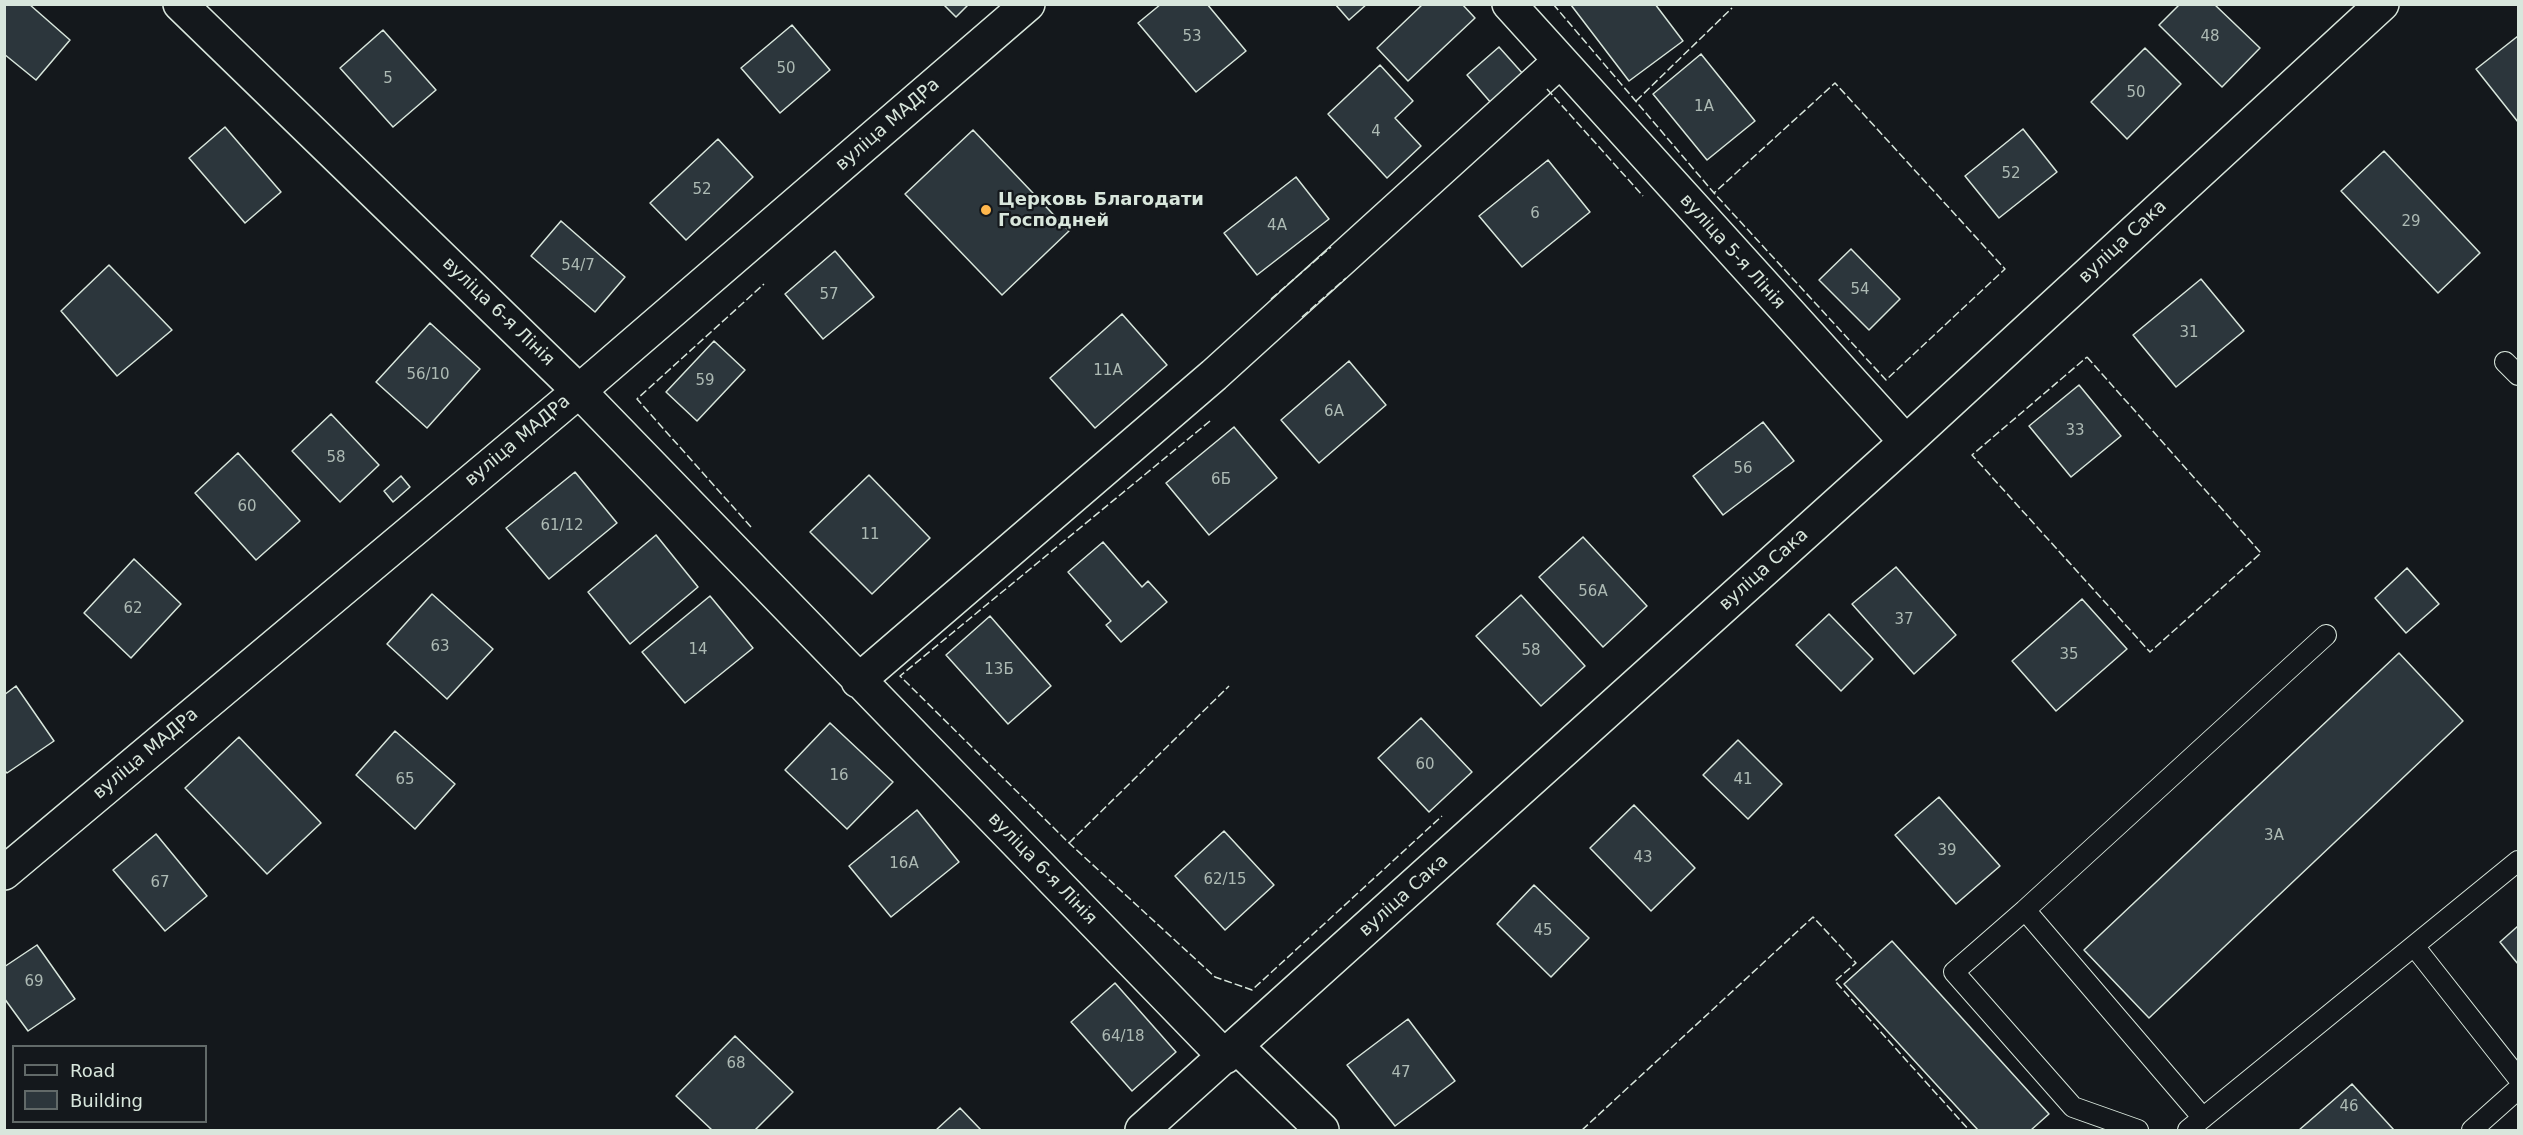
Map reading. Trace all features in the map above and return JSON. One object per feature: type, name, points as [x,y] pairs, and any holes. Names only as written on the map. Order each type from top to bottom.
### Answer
[{"type":"street","name":"вуліца 6-я Лінія","points":[[180,4],[579,391],[858,681],[1231,1052],[1322,1131]]},
{"type":"street","name":"вуліца МАДРа","points":[[4,873],[579,391],[1028,4]]},
{"type":"street","name":"вуліца 5-я Лінія","points":[[1509,4],[1559,62],[1906,442]]},
{"type":"street","name":"вуліца Сака","points":[[1142,1131],[1906,442],[2382,4]]},
{"type":"street","points":[[858,681],[1214,375],[1559,62]]},
{"type":"lane","points":[[2138,1131],[2073,1107],[1954,972],[2326,635]]},
{"type":"lane","points":[[2188,1131],[2518,861]]},
{"type":"lane","points":[[2025,910],[2203,1118]]},
{"type":"lane","points":[[2414,946],[2518,1078]]},
{"type":"lane","points":[[2472,1131],[2518,1089]]},
{"type":"building","points":[[4,4],[29,4],[70,40],[36,80],[4,54]]},
{"type":"building","points":[[943,4],[969,4],[956,17]]},
{"type":"building","points":[[1161,4],[1207,4],[1246,51],[1196,92],[1138,23]]},
{"type":"building","points":[[1335,4],[1367,4],[1349,20]]},
{"type":"building","points":[[1423,4],[1462,4],[1475,18],[1408,81],[1377,48]]},
{"type":"building","points":[[1655,4],[1683,41],[1629,81],[1571,5]]},
{"type":"building","points":[[2180,4],[2214,4],[2260,48],[2222,87],[2159,25]]},
{"type":"building","points":[[792,25],[830,70],[780,113],[741,68]]},
{"type":"building","points":[[383,30],[436,90],[393,127],[340,68]]},
{"type":"building","points":[[2518,36],[2518,122],[2476,69]]},
{"type":"building","points":[[1499,47],[1524,75],[1492,104],[1467,75]]},
{"type":"building","points":[[2145,48],[2181,84],[2127,139],[2091,102]]},
{"type":"building","points":[[1701,54],[1755,121],[1707,160],[1653,94]]},
{"type":"building","points":[[1380,65],[1413,101],[1395,118],[1421,146],[1387,178],[1328,114]]},
{"type":"building","points":[[225,127],[281,192],[245,223],[189,158]]},
{"type":"building","points":[[2023,129],[2057,172],[1999,218],[1965,176]]},
{"type":"building","points":[[973,130],[1069,231],[1002,295],[905,194]]},
{"type":"building","points":[[718,139],[753,177],[686,240],[650,203]]},
{"type":"building","points":[[2384,151],[2480,253],[2438,293],[2341,191]]},
{"type":"building","points":[[1548,160],[1590,212],[1522,267],[1479,216]]},
{"type":"building","points":[[1296,177],[1329,219],[1257,275],[1224,233]]},
{"type":"building","points":[[561,221],[625,277],[595,312],[531,256]]},
{"type":"building","points":[[1851,249],[1900,299],[1869,330],[1819,280]]},
{"type":"building","points":[[835,251],[874,297],[823,339],[785,294]]},
{"type":"building","points":[[109,265],[172,330],[117,376],[61,311]]},
{"type":"building","points":[[2201,279],[2244,331],[2176,387],[2133,335]]},
{"type":"building","points":[[1122,314],[1167,365],[1095,428],[1050,378]]},
{"type":"building","points":[[430,323],[480,369],[427,428],[376,382]]},
{"type":"building","points":[[714,341],[745,370],[697,421],[666,392]]},
{"type":"building","points":[[1349,361],[1386,405],[1319,463],[1281,420]]},
{"type":"building","points":[[2079,385],[2121,436],[2071,477],[2029,426]]},
{"type":"building","points":[[331,414],[379,465],[340,502],[292,451]]},
{"type":"building","points":[[1763,422],[1794,461],[1723,515],[1693,476]]},
{"type":"building","points":[[1234,427],[1277,478],[1209,535],[1166,483]]},
{"type":"building","points":[[238,453],[300,521],[256,560],[195,493]]},
{"type":"building","points":[[575,472],[617,523],[549,579],[506,528]]},
{"type":"building","points":[[869,475],[930,538],[872,594],[810,532]]},
{"type":"building","points":[[401,476],[410,487],[393,502],[384,491]]},
{"type":"building","points":[[656,535],[698,587],[630,644],[588,592]]},
{"type":"building","points":[[1583,537],[1647,606],[1603,647],[1539,577]]},
{"type":"building","points":[[1103,542],[1142,587],[1148,581],[1167,602],[1121,642],[1106,625],[1111,621],[1068,572]]},
{"type":"building","points":[[134,559],[181,604],[131,658],[84,613]]},
{"type":"building","points":[[1896,567],[1956,635],[1914,674],[1852,604]]},
{"type":"building","points":[[2407,568],[2439,604],[2406,633],[2375,598]]},
{"type":"building","points":[[432,594],[493,649],[447,699],[387,644]]},
{"type":"building","points":[[1521,595],[1585,666],[1541,706],[1476,636]]},
{"type":"building","points":[[710,596],[753,648],[685,703],[642,652]]},
{"type":"building","points":[[2082,599],[2127,649],[2056,711],[2012,661]]},
{"type":"building","points":[[1829,614],[1873,659],[1841,691],[1796,645]]},
{"type":"building","points":[[990,616],[1051,686],[1008,724],[946,655]]},
{"type":"building","points":[[2399,653],[2463,721],[2149,1018],[2084,950]]},
{"type":"building","points":[[16,686],[54,741],[7,773],[4,770],[4,695]]},
{"type":"building","points":[[1421,718],[1472,772],[1429,812],[1378,758]]},
{"type":"building","points":[[830,723],[893,782],[847,829],[785,770]]},
{"type":"building","points":[[395,731],[455,784],[415,829],[356,775]]},
{"type":"building","points":[[239,737],[321,823],[267,874],[185,788]]},
{"type":"building","points":[[1738,740],[1782,784],[1748,819],[1703,775]]},
{"type":"building","points":[[1939,797],[2000,866],[1956,904],[1895,835]]},
{"type":"building","points":[[1634,805],[1695,868],[1651,911],[1590,848]]},
{"type":"building","points":[[917,810],[959,862],[891,917],[849,866]]},
{"type":"building","points":[[1224,831],[1274,885],[1225,930],[1175,876]]},
{"type":"building","points":[[156,834],[207,896],[165,931],[113,870]]},
{"type":"building","points":[[1534,885],[1589,938],[1551,977],[1497,924]]},
{"type":"building","points":[[2518,926],[2518,964],[2500,942]]},
{"type":"building","points":[[1892,941],[2049,1114],[2031,1130],[1978,1130],[1844,984]]},
{"type":"building","points":[[37,945],[75,999],[28,1031],[4,998],[4,967]]},
{"type":"building","points":[[1115,983],[1176,1052],[1132,1091],[1071,1022]]},
{"type":"building","points":[[1408,1019],[1455,1081],[1395,1126],[1347,1065]]},
{"type":"building","points":[[735,1036],[793,1092],[755,1130],[712,1130],[676,1096]]},
{"type":"building","points":[[2352,1084],[2394,1130],[2299,1130]]},
{"type":"building","points":[[960,1108],[981,1130],[936,1130]]},
{"type":"fence","points":[[1553,4],[1714,193],[1886,380],[2005,269],[1835,83],[1714,193]]},
{"type":"fence","points":[[1636,101],[1732,8]]},
{"type":"fence","points":[[1547,89],[1643,196]]},
{"type":"fence","points":[[1271,299],[1331,247]]},
{"type":"fence","points":[[1302,317],[1346,278]]},
{"type":"fence","points":[[751,527],[637,399],[764,284]]},
{"type":"fence","points":[[2087,357],[2261,553],[2150,652],[1972,455],[2087,357]]},
{"type":"fence","points":[[1210,421],[900,676],[1069,843],[1215,977],[1252,990],[1442,816]]},
{"type":"fence","points":[[1069,843],[1229,686]]},
{"type":"fence","points":[[1582,1130],[1813,917],[1856,963],[1835,981],[1969,1130]]},
{"type":"place","name":"Церковь Благодати Господней","points":[[986,210]]}]
